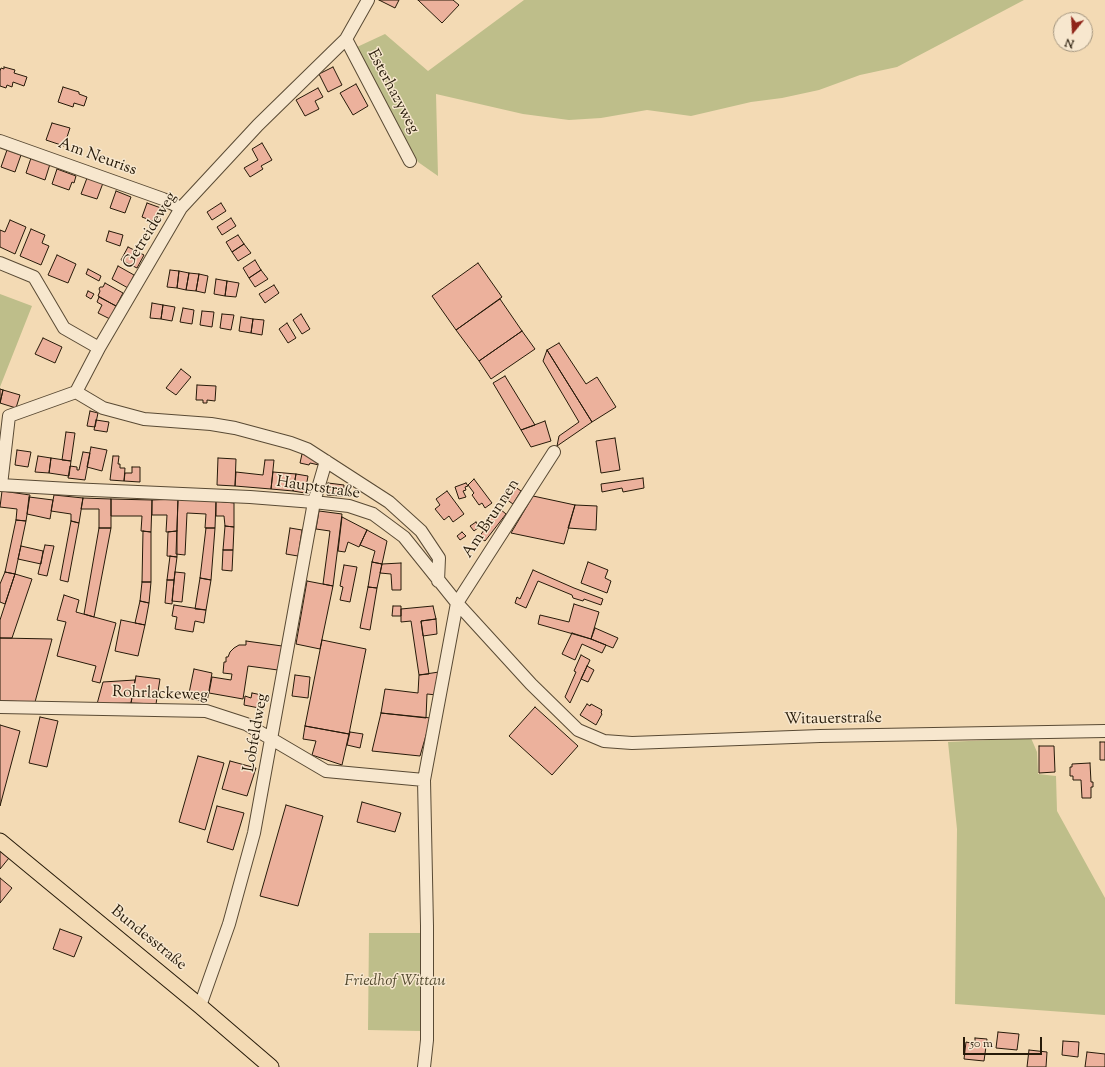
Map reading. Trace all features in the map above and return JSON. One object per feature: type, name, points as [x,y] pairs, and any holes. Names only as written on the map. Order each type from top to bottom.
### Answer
[{"type":"main road","name":"Bundesstraße","points":[[0,841],[200,1006],[270,1067]]},
{"type":"street","name":"Getreideweg","points":[[76,392],[99,348],[181,208],[258,125],[346,39],[368,0]]},
{"type":"street","name":"Esterhazyweg","points":[[346,39],[410,161]]},
{"type":"street","name":"Am Neuriss","points":[[0,141],[156,197],[181,208]]},
{"type":"street","points":[[0,263],[34,277],[64,328],[99,348]]},
{"type":"street","points":[[0,485],[5,414],[76,392],[103,408],[144,419],[211,424],[235,428],[291,443],[307,449],[389,502],[421,531],[439,558],[438,581]]},
{"type":"street","name":"Am Brunnen","points":[[457,603],[554,452]]},
{"type":"street","name":"Lobfeldweg","points":[[200,1006],[229,924],[254,833],[272,741],[314,502],[326,461]]},
{"type":"street","name":"Hauptstraße","points":[[0,485],[250,497],[349,506],[373,514],[404,537],[457,603],[531,684],[578,730],[604,741],[632,743]]},
{"type":"street","points":[[424,1067],[428,1040],[424,780],[457,603]]},
{"type":"street","name":"Rohrlackeweg","points":[[0,708],[206,710],[246,724],[272,741],[326,771],[424,780]]},
{"type":"street","name":"Witauerstraße","points":[[632,743],[820,736],[1105,731]]},
{"type":"green space","points":[[524,0],[1024,0],[897,67],[860,75],[819,90],[782,98],[751,102],[691,116],[647,110],[601,118],[569,120],[523,114],[436,94],[438,176],[418,162],[357,47],[385,34],[428,71]]},
{"type":"green space","points":[[0,294],[32,306],[0,387]]},
{"type":"green space","points":[[1031,738],[1037,752],[1038,774],[1056,776],[1057,811],[1105,898],[1105,1015],[955,1004],[957,829],[948,742]]},
{"type":"green space","name":"Friedhof Wittau","points":[[369,933],[422,933],[421,1031],[368,1030]]},
{"type":"building","points":[[379,0],[399,0],[395,8]]},
{"type":"building","points":[[418,0],[453,0],[459,5],[442,23]]},
{"type":"building","points":[[4,67],[15,70],[14,73],[27,77],[24,86],[13,82],[12,87],[7,85],[6,88],[0,86],[0,71],[1,68],[4,69]]},
{"type":"building","points":[[333,67],[342,85],[328,92],[319,74]]},
{"type":"building","points":[[356,84],[368,106],[353,115],[340,93]]},
{"type":"building","points":[[63,87],[79,92],[79,94],[87,97],[84,106],[74,103],[73,107],[58,102]]},
{"type":"building","points":[[318,88],[323,97],[315,101],[319,109],[305,116],[296,100]]},
{"type":"building","points":[[52,123],[70,128],[64,146],[46,140]]},
{"type":"building","points":[[262,143],[272,160],[261,166],[263,169],[250,177],[244,168],[258,160],[252,149]]},
{"type":"building","points":[[7,150],[21,155],[15,172],[1,167]]},
{"type":"building","points":[[31,158],[50,164],[45,180],[26,173]]},
{"type":"building","points":[[57,169],[76,176],[74,183],[72,182],[69,190],[52,184]]},
{"type":"building","points":[[87,178],[103,183],[97,199],[81,194]]},
{"type":"building","points":[[116,191],[131,197],[125,213],[110,208]]},
{"type":"building","points":[[147,203],[161,208],[158,215],[160,215],[158,223],[142,217]]},
{"type":"building","points":[[221,203],[226,211],[212,220],[207,212]]},
{"type":"building","points":[[231,218],[236,226],[222,235],[217,227]]},
{"type":"building","points":[[10,220],[26,227],[15,254],[0,247],[0,230],[5,232]]},
{"type":"building","points":[[31,229],[45,235],[42,243],[49,246],[41,265],[20,256]]},
{"type":"building","points":[[109,231],[123,235],[120,246],[106,241]]},
{"type":"building","points":[[238,235],[244,244],[232,252],[226,242]]},
{"type":"building","points":[[244,244],[251,253],[238,261],[232,252]]},
{"type":"building","points":[[128,247],[144,255],[137,268],[121,260]]},
{"type":"building","points":[[57,255],[76,264],[68,283],[48,275]]},
{"type":"building","points":[[255,260],[261,270],[249,278],[243,268]]},
{"type":"building","points":[[478,263],[502,297],[456,330],[432,296]]},
{"type":"building","points":[[118,266],[134,275],[128,288],[112,279]]},
{"type":"building","points":[[88,269],[101,276],[99,281],[86,274]]},
{"type":"building","points":[[170,270],[179,271],[177,288],[167,287]]},
{"type":"building","points":[[261,270],[268,279],[255,287],[249,278]]},
{"type":"building","points":[[179,271],[189,273],[186,290],[177,288]]},
{"type":"building","points":[[189,273],[199,274],[196,291],[186,290]]},
{"type":"building","points":[[199,274],[208,276],[205,293],[196,291]]},
{"type":"building","points":[[216,279],[227,281],[225,296],[214,294]]},
{"type":"building","points":[[227,281],[239,283],[236,297],[225,296]]},
{"type":"building","points":[[105,283],[123,293],[116,306],[98,296],[100,287],[103,287]]},
{"type":"building","points":[[274,285],[279,293],[265,303],[259,294]]},
{"type":"building","points":[[88,291],[94,294],[91,299],[86,296]]},
{"type":"building","points":[[99,297],[116,306],[110,319],[98,313],[102,305],[97,302]]},
{"type":"building","points":[[500,299],[522,331],[479,361],[456,330]]},
{"type":"building","points":[[152,303],[163,305],[161,319],[150,318]]},
{"type":"building","points":[[163,305],[175,307],[172,321],[161,319]]},
{"type":"building","points":[[183,308],[194,310],[192,324],[180,322]]},
{"type":"building","points":[[202,311],[214,312],[212,327],[200,325]]},
{"type":"building","points":[[222,314],[234,315],[231,330],[220,328]]},
{"type":"building","points":[[301,314],[310,329],[302,334],[293,320]]},
{"type":"building","points":[[241,317],[253,319],[251,333],[239,331]]},
{"type":"building","points":[[253,319],[264,320],[262,335],[251,333]]},
{"type":"building","points":[[287,323],[296,338],[288,343],[279,329]]},
{"type":"building","points":[[522,331],[535,349],[491,379],[479,361]]},
{"type":"building","points":[[43,338],[62,347],[55,363],[35,354]]},
{"type":"building","points":[[559,343],[586,384],[597,377],[616,407],[592,422],[547,350]]},
{"type":"building","points":[[547,350],[592,422],[557,446],[559,436],[579,422],[543,361]]},
{"type":"building","points":[[181,369],[191,377],[176,395],[166,388]]},
{"type":"building","points":[[505,376],[535,425],[521,430],[493,383]]},
{"type":"building","points":[[197,385],[216,386],[215,401],[207,400],[207,403],[203,403],[203,400],[196,400]]},
{"type":"building","points":[[0,389],[3,390],[0,403]]},
{"type":"building","points":[[3,390],[20,395],[16,408],[0,403]]},
{"type":"building","points":[[90,411],[98,413],[95,427],[87,426]]},
{"type":"building","points":[[96,420],[109,422],[107,432],[94,430]]},
{"type":"building","points":[[545,421],[551,441],[531,447],[521,430]]},
{"type":"building","points":[[66,432],[75,433],[71,461],[62,460]]},
{"type":"building","points":[[615,438],[620,470],[601,473],[596,441]]},
{"type":"building","points":[[91,447],[107,450],[102,471],[87,467]]},
{"type":"building","points":[[17,450],[31,452],[28,467],[15,465]]},
{"type":"building","points":[[83,452],[90,453],[85,480],[68,478],[70,466],[77,467],[77,470],[79,470]]},
{"type":"building","points":[[302,454],[317,458],[319,465],[300,463]]},
{"type":"building","points":[[38,456],[51,458],[49,473],[35,472]]},
{"type":"building","points":[[113,456],[119,456],[118,464],[120,464],[120,468],[125,468],[124,481],[110,480]]},
{"type":"building","points":[[51,458],[71,461],[69,476],[49,473]]},
{"type":"building","points":[[218,458],[236,459],[235,486],[217,485]]},
{"type":"building","points":[[265,460],[274,460],[271,489],[235,486],[236,472],[263,475]]},
{"type":"building","points":[[132,467],[140,467],[140,482],[124,481],[125,473],[132,473]]},
{"type":"building","points":[[273,472],[296,474],[293,491],[271,489]]},
{"type":"building","points":[[296,474],[308,476],[305,493],[293,491]]},
{"type":"building","points":[[643,478],[644,488],[623,492],[622,488],[602,492],[601,484]]},
{"type":"building","points":[[474,479],[492,503],[485,508],[482,503],[479,505],[472,495],[474,493],[468,485]]},
{"type":"building","points":[[328,483],[344,485],[343,496],[327,495]]},
{"type":"building","points":[[466,483],[468,486],[465,487],[466,490],[463,491],[466,497],[459,499],[455,487]]},
{"type":"building","points":[[511,484],[521,491],[513,504],[503,497]]},
{"type":"building","points":[[2,491],[30,495],[26,521],[16,520],[17,509],[0,507]]},
{"type":"building","points":[[447,491],[464,514],[453,522],[449,516],[444,520],[435,509],[440,505],[436,499]]},
{"type":"building","points":[[54,495],[83,498],[79,523],[71,521],[71,514],[51,511]]},
{"type":"building","points":[[533,496],[575,505],[564,544],[511,533]]},
{"type":"building","points":[[29,497],[53,500],[50,519],[27,514]]},
{"type":"building","points":[[83,498],[111,499],[111,528],[99,528],[99,509],[81,509]]},
{"type":"building","points":[[111,499],[152,500],[151,532],[141,531],[142,516],[111,516]]},
{"type":"building","points":[[178,499],[177,531],[166,532],[167,515],[152,515],[152,500]]},
{"type":"building","points":[[178,499],[216,501],[215,528],[205,528],[206,514],[187,513],[185,555],[176,554]]},
{"type":"building","points":[[216,501],[234,503],[234,527],[225,526],[224,516],[216,516]]},
{"type":"building","points":[[575,505],[597,506],[596,530],[568,528]]},
{"type":"building","points":[[500,509],[506,514],[485,541],[479,537],[490,522],[487,520],[491,515],[493,517]]},
{"type":"building","points":[[319,511],[342,514],[333,586],[323,584],[330,531],[316,529]]},
{"type":"building","points":[[342,517],[367,530],[359,547],[348,542],[345,552],[338,551]]},
{"type":"building","points":[[16,520],[26,521],[15,574],[5,572]]},
{"type":"building","points":[[71,521],[79,523],[68,582],[60,580]]},
{"type":"building","points":[[476,522],[479,527],[474,531],[470,526]]},
{"type":"building","points":[[225,526],[234,527],[233,550],[223,550]]},
{"type":"building","points":[[99,528],[111,528],[94,617],[84,614]]},
{"type":"building","points":[[206,528],[215,528],[211,580],[200,578]]},
{"type":"building","points":[[290,528],[302,530],[298,556],[286,554]]},
{"type":"building","points":[[367,530],[387,541],[382,564],[372,562],[375,551],[360,545]]},
{"type":"building","points":[[143,531],[151,532],[151,582],[142,582]]},
{"type":"building","points":[[177,531],[177,557],[167,556],[168,532]]},
{"type":"building","points":[[462,532],[466,536],[460,540],[457,536]]},
{"type":"building","points":[[45,545],[54,546],[47,576],[38,574]]},
{"type":"building","points":[[21,546],[43,551],[41,564],[18,559]]},
{"type":"building","points":[[223,550],[233,550],[232,571],[222,570]]},
{"type":"building","points":[[170,556],[177,557],[174,580],[167,580]]},
{"type":"building","points":[[372,562],[382,564],[377,588],[368,587]]},
{"type":"building","points":[[588,562],[608,570],[605,578],[611,581],[607,593],[581,583]]},
{"type":"building","points":[[401,563],[401,590],[392,590],[391,574],[380,573],[382,564]]},
{"type":"building","points":[[344,565],[357,567],[350,602],[340,600],[343,587],[340,586]]},
{"type":"building","points":[[533,570],[603,599],[601,605],[584,599],[583,601],[573,598],[572,595],[538,581],[526,608],[515,603],[517,597],[520,599]]},
{"type":"building","points":[[5,572],[15,574],[5,604],[0,602],[0,584]]},
{"type":"building","points":[[175,572],[185,573],[182,602],[172,601]]},
{"type":"building","points":[[15,574],[32,579],[12,638],[0,638],[0,620]]},
{"type":"building","points":[[200,578],[211,580],[206,610],[195,609]]},
{"type":"building","points":[[167,580],[174,580],[172,604],[165,603]]},
{"type":"building","points":[[307,581],[333,586],[320,649],[296,644]]},
{"type":"building","points":[[142,582],[151,582],[149,603],[140,601]]},
{"type":"building","points":[[368,587],[377,588],[370,630],[360,628]]},
{"type":"building","points":[[64,595],[79,600],[76,612],[116,623],[100,683],[92,681],[96,666],[57,656],[66,622],[57,620]]},
{"type":"building","points":[[140,601],[149,603],[145,625],[135,623]]},
{"type":"building","points":[[574,604],[599,612],[591,639],[538,624],[540,615],[569,622]]},
{"type":"building","points":[[174,605],[206,610],[204,623],[195,621],[193,632],[175,629],[177,617],[172,616]]},
{"type":"building","points":[[393,606],[401,606],[401,616],[392,616]]},
{"type":"building","points":[[433,606],[436,619],[421,621],[429,674],[419,675],[411,621],[401,622],[401,609]]},
{"type":"building","points":[[436,619],[437,634],[423,636],[421,621]]},
{"type":"building","points":[[121,620],[145,625],[138,656],[115,651]]},
{"type":"building","points":[[595,628],[618,638],[613,648],[591,639]]},
{"type":"building","points":[[572,633],[606,645],[602,653],[582,644],[575,660],[562,654]]},
{"type":"building","points":[[0,638],[52,639],[35,702],[0,701]]},
{"type":"building","points":[[322,640],[366,649],[349,734],[305,726]]},
{"type":"building","points":[[246,641],[282,646],[278,670],[248,666],[243,699],[209,693],[212,677],[231,680],[232,674],[223,673],[224,662],[226,662],[226,657],[228,657],[234,648],[239,645],[246,645]]},
{"type":"building","points":[[581,655],[590,660],[570,703],[565,697],[576,672],[574,671]]},
{"type":"building","points":[[587,666],[594,670],[588,682],[581,679]]},
{"type":"building","points":[[194,669],[212,673],[207,702],[188,698]]},
{"type":"building","points":[[439,672],[437,695],[427,694],[426,718],[381,713],[385,689],[418,693],[419,675]]},
{"type":"building","points":[[295,675],[310,677],[308,698],[292,696]]},
{"type":"building","points":[[136,676],[160,679],[156,704],[131,703]]},
{"type":"building","points":[[135,680],[131,703],[97,704],[103,682]]},
{"type":"building","points":[[252,693],[267,696],[264,709],[244,705],[245,696],[251,698]]},
{"type":"building","points":[[587,704],[590,706],[591,704],[602,710],[602,714],[596,725],[580,715]]},
{"type":"building","points":[[535,707],[578,746],[552,775],[509,736]]},
{"type":"building","points":[[381,713],[431,718],[420,756],[372,751]]},
{"type":"building","points":[[40,717],[58,721],[47,767],[29,763]]},
{"type":"building","points":[[0,725],[20,731],[0,806]]},
{"type":"building","points":[[305,726],[349,734],[342,765],[312,755],[316,741],[303,739]]},
{"type":"building","points":[[350,732],[363,734],[360,748],[347,745]]},
{"type":"building","points":[[1100,742],[1105,742],[1105,760],[1100,760]]},
{"type":"building","points":[[1039,746],[1054,746],[1055,772],[1039,773]]},
{"type":"building","points":[[198,756],[224,763],[205,830],[179,822]]},
{"type":"building","points":[[230,761],[256,768],[247,796],[222,789]]},
{"type":"building","points":[[1090,763],[1091,782],[1093,782],[1093,787],[1091,787],[1091,798],[1082,798],[1081,780],[1073,780],[1073,776],[1070,776],[1070,767],[1072,767],[1072,764]]},
{"type":"building","points":[[362,802],[401,813],[395,832],[357,822]]},
{"type":"building","points":[[286,805],[323,816],[298,906],[260,896]]},
{"type":"building","points":[[217,806],[244,813],[233,850],[207,842]]},
{"type":"building","points":[[0,851],[9,858],[0,869]]},
{"type":"building","points":[[0,878],[12,888],[0,903]]},
{"type":"building","points":[[60,929],[82,937],[74,957],[53,949]]},
{"type":"building","points":[[998,1032],[1019,1034],[1017,1050],[996,1048]]},
{"type":"building","points":[[975,1038],[987,1039],[984,1061],[964,1059],[966,1042],[975,1044]]},
{"type":"building","points":[[1063,1041],[1079,1042],[1078,1057],[1062,1055]]},
{"type":"building","points":[[1029,1050],[1047,1052],[1046,1067],[1027,1067]]},
{"type":"building","points":[[1087,1052],[1105,1054],[1105,1067],[1085,1067]]}]
